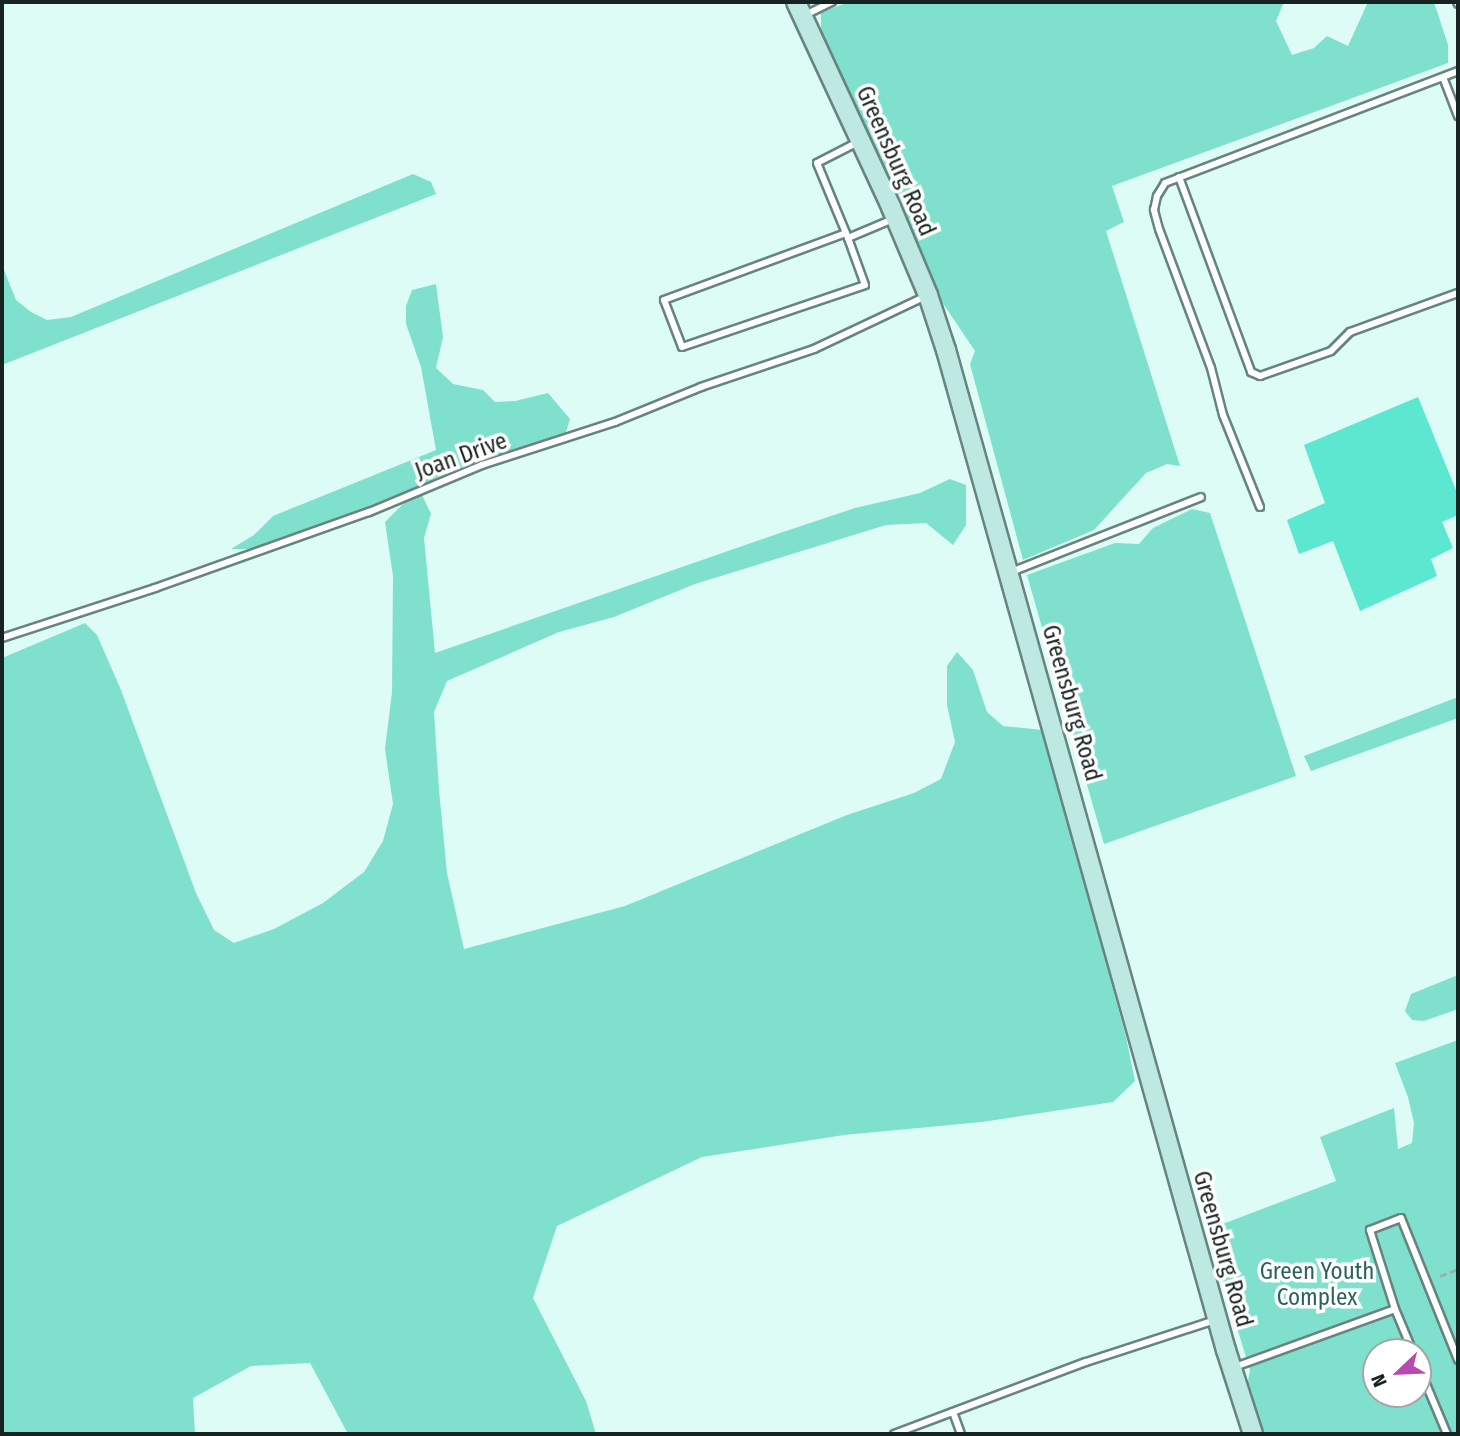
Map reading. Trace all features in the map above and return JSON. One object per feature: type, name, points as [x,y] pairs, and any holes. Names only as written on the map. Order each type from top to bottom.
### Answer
[{"type":"main road","name":"Greensburg Road","points":[[800,9],[895,218],[928,295],[946,349],[1217,1319],[1253,1434]]},
{"type":"lane","points":[[800,9],[832,2]]},
{"type":"lane","points":[[1260,507],[1223,415],[1211,368],[1157,220],[1154,210],[1157,196],[1165,183],[1179,177],[1458,71]]},
{"type":"lane","points":[[1443,77],[1458,116]]},
{"type":"lane","points":[[860,141],[817,163],[847,235],[865,285],[682,346],[664,300],[847,235],[895,218]]},
{"type":"lane","points":[[1179,177],[1251,372],[1260,376],[1331,351],[1350,332],[1458,293]]},
{"type":"lane","name":"Joan Drive","points":[[2,638],[155,588],[369,512],[482,465],[615,422],[701,387],[814,349],[928,295]]},
{"type":"lane","points":[[1010,573],[1200,498]]},
{"type":"lane","points":[[1407,1338],[1370,1230],[1401,1218],[1458,1360]]},
{"type":"lane","points":[[1232,1368],[1395,1309]]},
{"type":"lane","points":[[894,1434],[1086,1362],[1217,1319]]},
{"type":"lane","points":[[1432,1398],[1447,1434]]},
{"type":"lane","points":[[953,1412],[961,1434]]},
{"type":"path","points":[[1440,1276],[1458,1269]]},
{"type":"green space","points":[[848,2],[1284,2],[1276,21],[1292,55],[1314,48],[1327,36],[1348,46],[1368,2],[1434,2],[1448,45],[1448,63],[1112,186],[1124,222],[1106,231],[1180,466],[1167,464],[1146,473],[1094,530],[1023,560],[970,364],[975,351],[940,299],[821,34],[821,13]]},
{"type":"green space","points":[[413,174],[431,182],[436,194],[2,365],[2,265],[16,300],[31,312],[47,320],[71,317]]},
{"type":"green space","points":[[436,284],[443,337],[436,368],[453,384],[483,390],[495,402],[515,401],[548,393],[570,419],[565,435],[449,471],[369,512],[261,549],[231,549],[254,535],[273,516],[436,450],[421,367],[406,324],[406,306],[412,290]]},
{"type":"green space","points":[[950,479],[966,485],[966,525],[953,545],[926,523],[886,525],[695,584],[614,617],[559,632],[447,681],[434,712],[447,873],[464,949],[625,906],[847,815],[914,793],[941,779],[955,742],[947,705],[947,666],[957,652],[973,670],[987,712],[1003,726],[1043,730],[1126,1037],[1135,1081],[1113,1102],[982,1122],[844,1135],[702,1157],[557,1226],[533,1298],[586,1401],[596,1434],[348,1434],[310,1363],[251,1366],[193,1398],[195,1434],[2,1434],[2,658],[85,623],[97,635],[121,690],[196,893],[214,930],[234,943],[274,929],[323,903],[364,872],[383,841],[393,804],[385,749],[392,692],[393,576],[385,522],[405,502],[422,495],[431,514],[424,538],[435,653],[855,508],[920,493]]},
{"type":"green space","points":[[1192,509],[1210,513],[1296,776],[1104,844],[1027,575],[1115,543],[1139,544],[1153,528]]},
{"type":"green space","points":[[1458,697],[1458,718],[1311,771],[1304,756]]},
{"type":"green space","points":[[1458,975],[1458,1009],[1424,1021],[1412,1020],[1405,1011],[1411,994]]},
{"type":"green space","name":"Green Youth Complex","points":[[1458,1040],[1458,1434],[1264,1434],[1248,1381],[1250,1370],[1207,1230],[1336,1181],[1320,1137],[1394,1108],[1398,1149],[1412,1143],[1414,1123],[1408,1097],[1395,1063]]},
{"type":"building","points":[[1418,397],[1458,495],[1458,515],[1442,522],[1453,548],[1431,559],[1437,576],[1360,611],[1333,541],[1299,554],[1287,520],[1325,503],[1304,445]]}]
